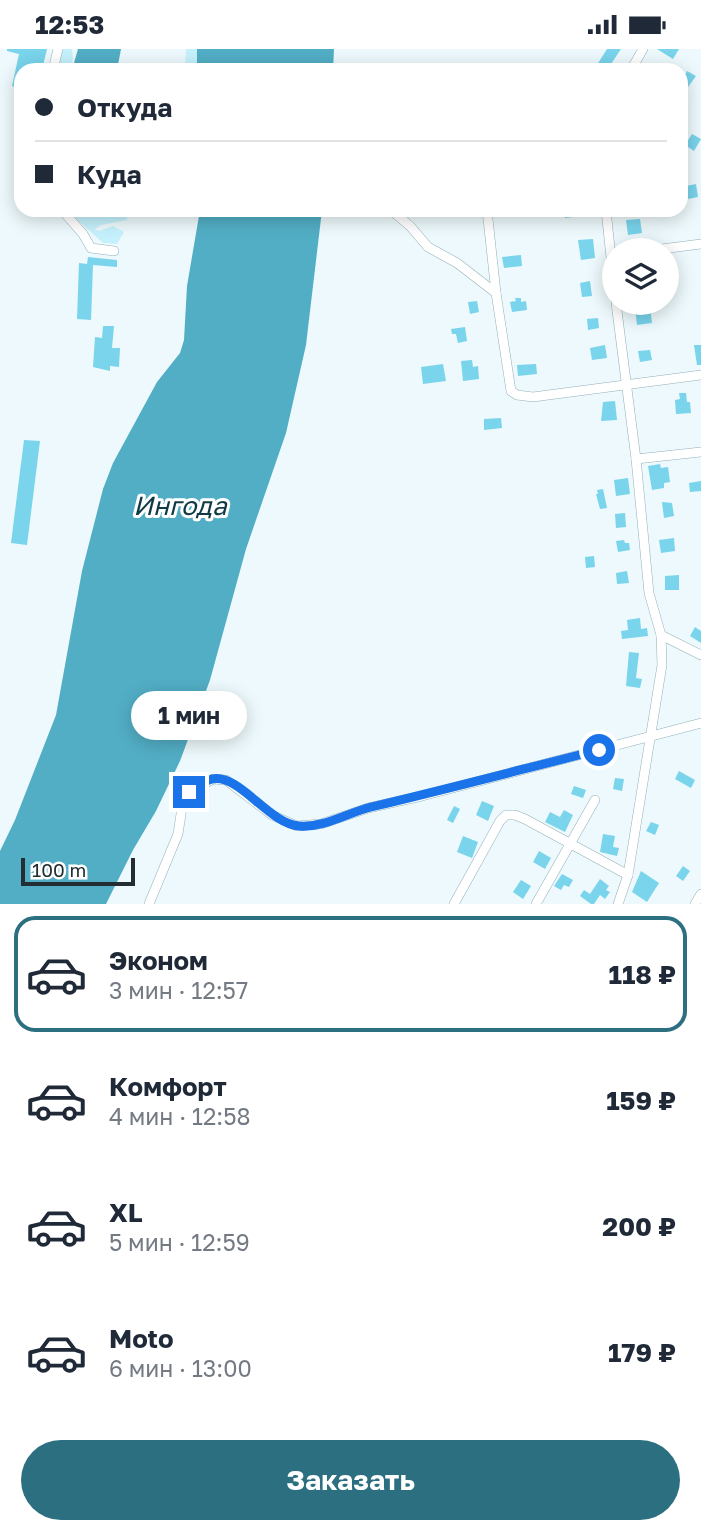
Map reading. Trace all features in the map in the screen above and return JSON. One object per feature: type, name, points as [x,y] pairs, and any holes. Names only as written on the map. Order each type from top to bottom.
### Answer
[{"type":"street","points":[[68,217],[91,248],[114,251]]},
{"type":"street","points":[[399,217],[411,226],[428,247],[457,263],[496,293]]},
{"type":"street","points":[[487,217],[511,391],[517,395],[533,397],[701,375]]},
{"type":"street","points":[[607,217],[610,238]]},
{"type":"street","points":[[679,247],[701,244]]},
{"type":"street","points":[[618,315],[636,459],[649,593],[661,635],[662,665],[628,874],[618,904]]},
{"type":"street","points":[[636,459],[701,452]]},
{"type":"street","points":[[661,635],[701,655]]},
{"type":"street","points":[[149,904],[178,834],[183,801],[189,792],[213,779],[226,780],[272,815],[297,826],[321,824],[368,808],[701,723]]},
{"type":"street","points":[[536,904],[595,800]]},
{"type":"street","points":[[454,904],[500,821],[506,815],[525,819],[628,874]]},
{"type":"street","points":[[695,904],[701,894]]},
{"type":"shaded area","points":[[63,49],[72,49],[72,63],[60,63]]},
{"type":"shaded area","points":[[186,49],[197,49],[197,63],[185,63]]},
{"type":"shaded area","points":[[75,217],[127,217],[127,220],[101,225],[95,229],[99,231],[113,226],[124,232],[117,244],[103,243]]},
{"type":"water","points":[[78,49],[121,49],[118,63],[74,63]]},
{"type":"water","points":[[197,49],[334,49],[333,63],[197,63]]},
{"type":"water","name":"Ингода","points":[[199,217],[321,217],[306,345],[286,433],[246,549],[210,680],[180,761],[106,904],[0,904],[0,851],[56,715],[82,571],[103,489],[113,463],[157,382],[180,353],[184,340],[187,286]]},
{"type":"building","points":[[47,49],[44,63],[17,63],[19,54],[7,51]]},
{"type":"building","points":[[607,49],[621,49],[612,63],[598,63]]},
{"type":"building","points":[[657,49],[679,49],[673,59]]},
{"type":"building","points":[[688,72],[696,76],[688,87]]},
{"type":"building","points":[[692,134],[701,139],[694,151],[688,147]]},
{"type":"building","points":[[696,184],[698,197],[688,199],[688,186]]},
{"type":"building","points":[[640,219],[642,233],[628,235],[626,220]]},
{"type":"building","points":[[593,239],[595,258],[581,260],[578,240]]},
{"type":"building","points":[[521,255],[522,266],[504,268],[502,257]]},
{"type":"building","points":[[88,257],[117,260],[117,267],[93,265],[91,320],[77,319],[79,263],[87,264]]},
{"type":"building","points":[[590,281],[592,296],[582,297],[580,283]]},
{"type":"building","points":[[515,298],[521,298],[521,302],[526,301],[527,310],[512,312],[510,302],[516,301]]},
{"type":"building","points":[[477,301],[479,312],[470,314],[468,302]]},
{"type":"building","points":[[636,315],[651,315],[652,323],[637,325]]},
{"type":"building","points":[[598,318],[599,328],[588,330],[587,319]]},
{"type":"building","points":[[103,326],[114,326],[112,348],[120,348],[119,367],[110,366],[110,371],[93,367],[95,337],[102,338]]},
{"type":"building","points":[[465,327],[467,341],[458,343],[456,334],[452,334],[451,329]]},
{"type":"building","points":[[605,345],[607,358],[592,360],[590,348]]},
{"type":"building","points":[[694,345],[701,345],[701,365],[697,365]]},
{"type":"building","points":[[650,350],[652,360],[640,362],[638,351]]},
{"type":"building","points":[[472,360],[473,367],[478,366],[479,379],[463,381],[461,361]]},
{"type":"building","points":[[443,364],[446,381],[423,384],[421,367]]},
{"type":"building","points":[[536,364],[537,374],[518,376],[517,365]]},
{"type":"building","points":[[679,393],[686,393],[691,413],[676,414],[675,400],[680,399]]},
{"type":"building","points":[[615,401],[617,420],[601,421],[603,402]]},
{"type":"building","points":[[501,418],[502,428],[484,430],[484,419]]},
{"type":"building","points":[[24,440],[40,441],[27,545],[11,543]]},
{"type":"building","points":[[660,464],[661,468],[668,467],[670,482],[664,483],[664,488],[652,490],[648,466]]},
{"type":"building","points":[[628,478],[630,494],[616,496],[614,480]]},
{"type":"building","points":[[701,481],[701,491],[690,492],[689,483]]},
{"type":"building","points":[[603,489],[607,508],[600,509],[596,494],[597,490]]},
{"type":"building","points":[[662,502],[672,503],[674,516],[664,518]]},
{"type":"building","points":[[625,513],[626,527],[616,528],[615,514]]},
{"type":"building","points":[[674,538],[675,551],[661,553],[659,540]]},
{"type":"building","points":[[624,540],[629,543],[630,550],[618,552],[616,541]]},
{"type":"building","points":[[594,556],[595,567],[586,568],[585,557]]},
{"type":"building","points":[[627,571],[629,583],[617,584],[616,573]]},
{"type":"building","points":[[679,575],[679,590],[665,590],[665,576]]},
{"type":"building","points":[[640,618],[641,629],[647,628],[648,636],[622,639],[621,631],[628,630],[627,620]]},
{"type":"building","points":[[695,627],[701,631],[701,643],[690,636]]},
{"type":"building","points":[[629,652],[639,653],[636,678],[642,679],[640,688],[626,686]]},
{"type":"building","points":[[679,771],[695,780],[691,788],[675,779]]},
{"type":"building","points":[[615,778],[624,779],[622,791],[613,789]]},
{"type":"building","points":[[574,786],[586,790],[583,798],[571,794]]},
{"type":"building","points":[[482,801],[494,806],[488,821],[476,815]]},
{"type":"building","points":[[454,806],[460,809],[453,823],[447,820]]},
{"type":"building","points":[[564,810],[573,815],[565,832],[545,822],[550,812],[560,817]]},
{"type":"building","points":[[651,822],[659,825],[655,835],[646,831]]},
{"type":"building","points":[[603,834],[615,836],[613,847],[619,848],[617,856],[600,852]]},
{"type":"building","points":[[463,836],[478,842],[472,858],[457,852]]},
{"type":"building","points":[[539,851],[551,858],[545,869],[533,862]]},
{"type":"building","points":[[683,866],[690,871],[683,881],[676,876]]},
{"type":"building","points":[[641,871],[659,883],[647,902],[632,892]]},
{"type":"building","points":[[562,874],[573,880],[569,887],[564,885],[561,890],[554,886]]},
{"type":"building","points":[[600,879],[609,886],[606,890],[610,892],[605,899],[600,895],[594,904],[591,904],[580,896],[584,890],[590,894]]},
{"type":"building","points":[[521,880],[531,886],[523,899],[513,892]]},
{"type":"route","points":[[189,792],[213,779],[226,780],[272,815],[297,826],[321,824],[368,808],[599,750]]}]
